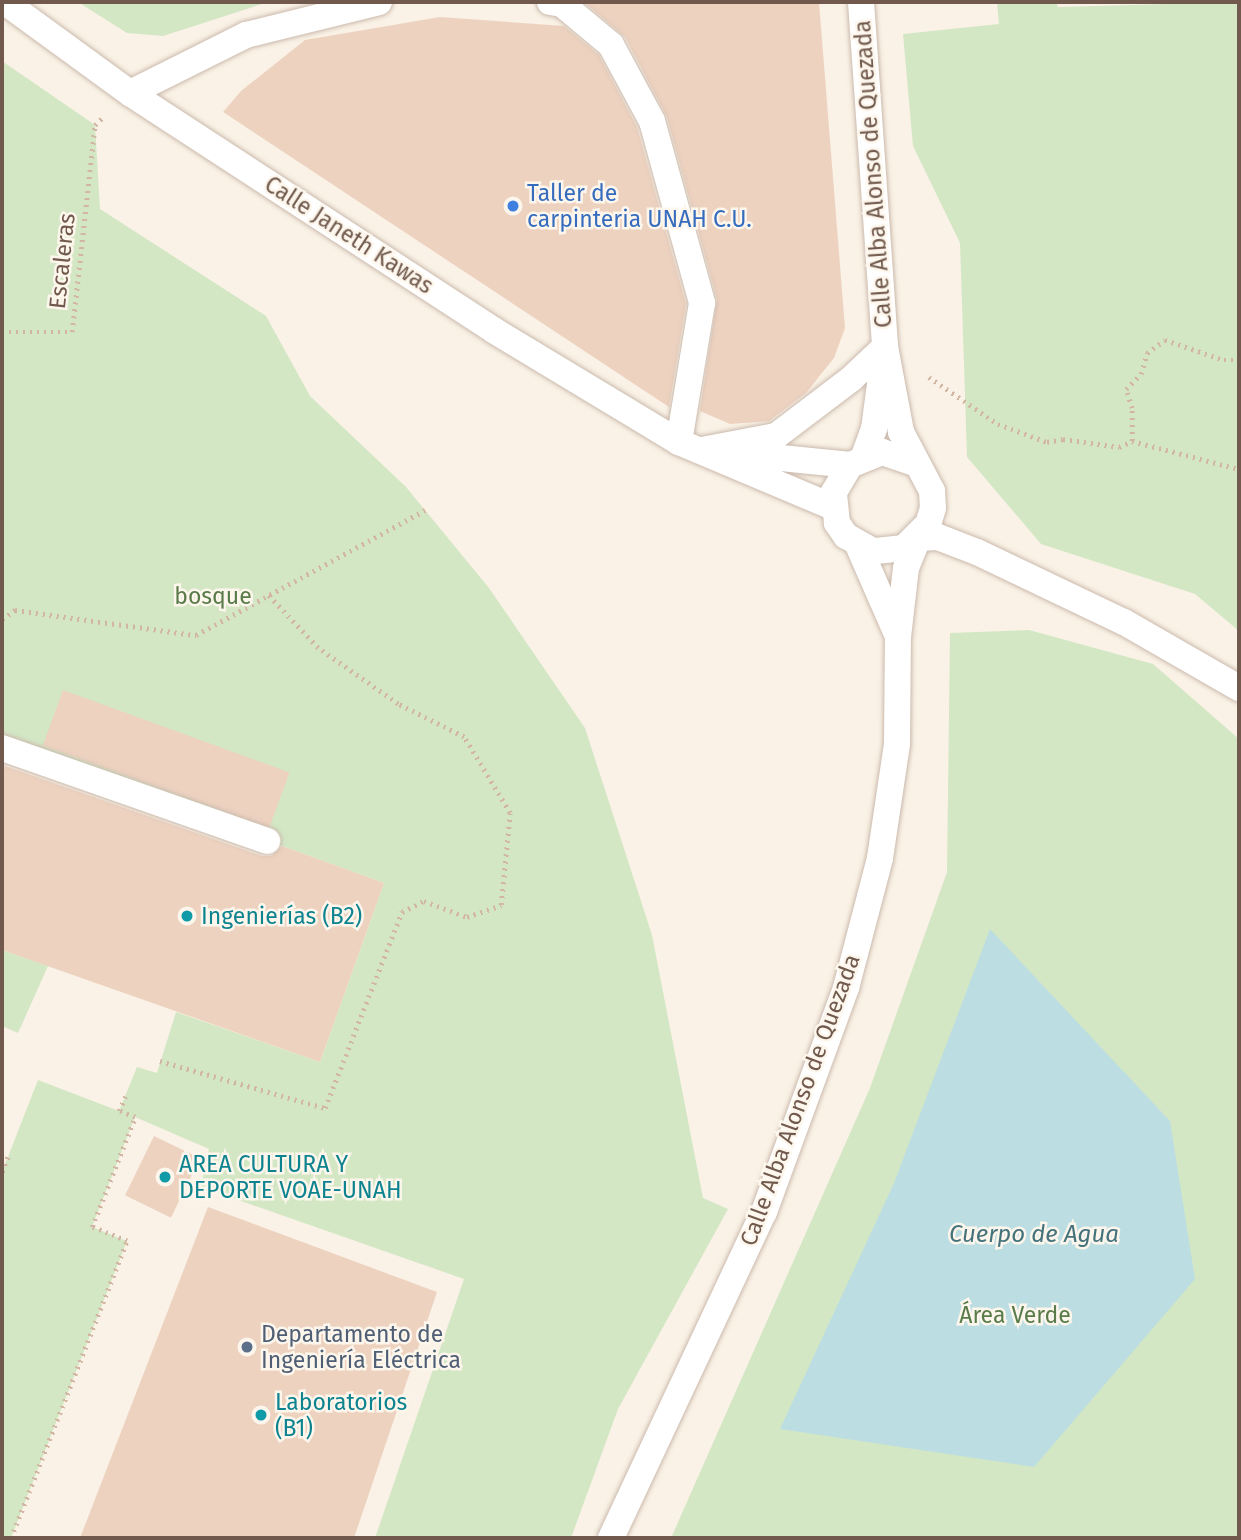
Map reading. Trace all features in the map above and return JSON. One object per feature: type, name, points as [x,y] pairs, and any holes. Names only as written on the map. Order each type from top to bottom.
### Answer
[{"type":"lane","name":"Calle Janeth Kawas","points":[[5,2],[130,93],[495,331],[690,446],[833,507]]},
{"type":"lane","points":[[130,93],[246,35],[379,2]]},
{"type":"lane","points":[[550,2],[562,4],[611,45],[652,121],[702,303],[690,446]]},
{"type":"lane","name":"Calle Alba Alonso de Quezada","points":[[861,2],[885,347]]},
{"type":"lane","points":[[690,446],[776,436],[851,379],[885,347]]},
{"type":"lane","points":[[885,347],[874,429],[857,460],[839,477],[833,507],[837,523],[858,545],[898,637]]},
{"type":"lane","points":[[885,347],[901,432],[914,463],[946,517],[977,552]]},
{"type":"lane","points":[[690,446],[857,460],[882,452],[914,463]]},
{"type":"lane","points":[[918,538],[928,524],[932,491]]},
{"type":"lane","points":[[858,545],[889,551],[918,538],[938,537],[977,552],[1124,622],[1239,688]]},
{"type":"lane","name":"Calle Alba Alonso de Quezada","points":[[611,1538],[764,1212],[846,988],[880,858],[897,744],[898,637],[906,568],[918,538]]},
{"type":"lane","points":[[2,748],[267,841]]},
{"type":"path","name":"Escaleras","points":[[2,332],[72,332],[95,125]]},
{"type":"path","points":[[1132,441],[1132,408],[1126,389],[1141,374],[1147,353],[1165,340],[1224,360],[1239,360]]},
{"type":"path","points":[[885,347],[999,424],[1047,442],[1063,439],[1119,447],[1132,441],[1239,469]]},
{"type":"path","points":[[2,619],[15,610],[196,635],[425,510]]},
{"type":"path","points":[[160,1061],[325,1108],[402,912],[424,901],[467,917],[502,905],[510,813],[464,737],[398,704],[318,648],[268,595]]},
{"type":"path","points":[[11,1538],[127,1241],[92,1227],[135,1117],[119,1111],[126,1095]]},
{"type":"path","points":[[2,1172],[8,1156]]},
{"type":"green space","points":[[78,2],[268,2],[163,36],[127,33]]},
{"type":"green space","points":[[997,2],[1056,2],[1058,7],[1239,2],[1239,631],[1195,594],[1041,544],[967,457],[960,243],[913,146],[903,34],[999,24]]},
{"type":"green space","name":"bosque","points":[[2,61],[95,125],[100,209],[266,316],[310,396],[406,487],[489,588],[585,728],[652,935],[703,1198],[728,1209],[618,1409],[571,1538],[375,1538],[464,1279],[201,1187],[209,1149],[135,1117],[92,1227],[127,1241],[11,1538],[2,1538],[2,1172],[38,1080],[119,1111],[137,1067],[157,1073],[176,1012],[320,1062],[384,883],[2,745]]},
{"type":"green space","name":"Área Verde","points":[[1029,630],[1153,664],[1239,739],[1239,1538],[671,1538],[870,1088],[947,872],[950,633]]},
{"type":"green space","points":[[2,950],[48,966],[18,1033],[2,1026]]},
{"type":"water","name":"Cuerpo de Agua","points":[[990,929],[1170,1121],[1195,1279],[1034,1467],[780,1429],[894,1183]]},
{"type":"building","points":[[584,2],[819,2],[845,328],[834,358],[806,393],[769,421],[730,424],[700,411],[717,299],[667,117],[625,37]]},
{"type":"building","name":"Taller de carpinteria UNAH C.U.","points":[[440,17],[564,26],[599,55],[637,127],[686,304],[669,407],[223,112],[241,91],[305,40]]},
{"type":"building","points":[[63,690],[289,772],[269,828],[43,745]]},
{"type":"building","name":"Ingenierías (B2)","points":[[2,765],[262,856],[271,856],[282,846],[384,883],[320,1062],[2,950]]},
{"type":"building","name":"AREA CULTURA Y DEPORTE VOAE-UNAH","points":[[154,1136],[200,1158],[171,1218],[125,1195]]},
{"type":"building","name":"Laboratorios (B1)","points":[[208,1207],[437,1292],[354,1538],[80,1538]]},
{"type":"place","name":"Taller de carpinteria UNAH C.U.","points":[[513,206]]},
{"type":"place","name":"Ingenierías (B2)","points":[[187,916]]},
{"type":"place","name":"AREA CULTURA Y DEPORTE VOAE-UNAH","points":[[165,1177]]},
{"type":"place","name":"Departamento de Ingeniería Eléctrica","points":[[247,1347]]},
{"type":"place","name":"Laboratorios (B1)","points":[[261,1415]]}]
